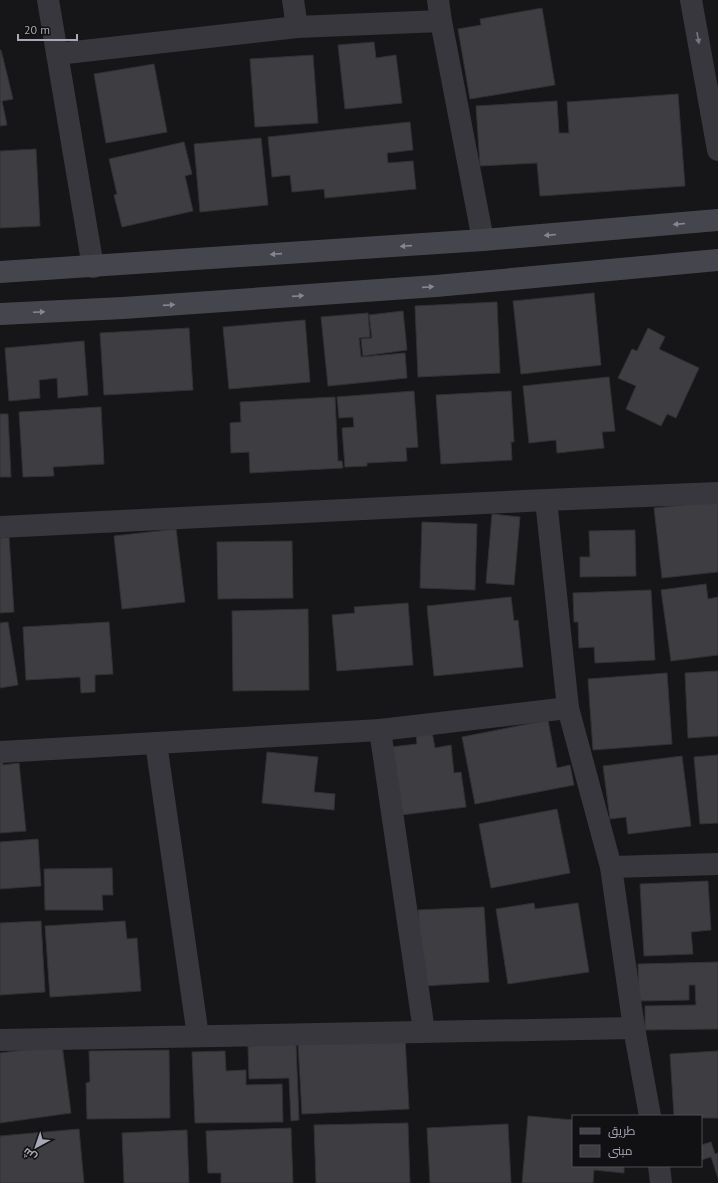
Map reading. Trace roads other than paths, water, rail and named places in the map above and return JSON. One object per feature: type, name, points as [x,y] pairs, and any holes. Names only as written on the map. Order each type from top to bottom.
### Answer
[{"type":"main road","points":[[0,272],[484,240],[718,220]]},
{"type":"main road","points":[[0,314],[131,307],[428,287],[718,260]]},
{"type":"street","points":[[48,0],[92,267]]},
{"type":"street","points":[[293,0],[297,27]]},
{"type":"street","points":[[691,0],[718,150]]},
{"type":"street","points":[[57,54],[440,10],[484,240]]},
{"type":"street","points":[[0,527],[718,493]]},
{"type":"street","points":[[546,500],[568,708],[611,867],[634,1028],[650,1115]]},
{"type":"street","points":[[0,752],[380,730],[568,708]]},
{"type":"street","points":[[380,730],[424,1032]]},
{"type":"street","points":[[156,743],[198,1036]]},
{"type":"street","points":[[611,867],[718,864]]},
{"type":"street","points":[[0,1040],[634,1028]]},
{"type":"street","points":[[658,1167],[662,1183]]}]
